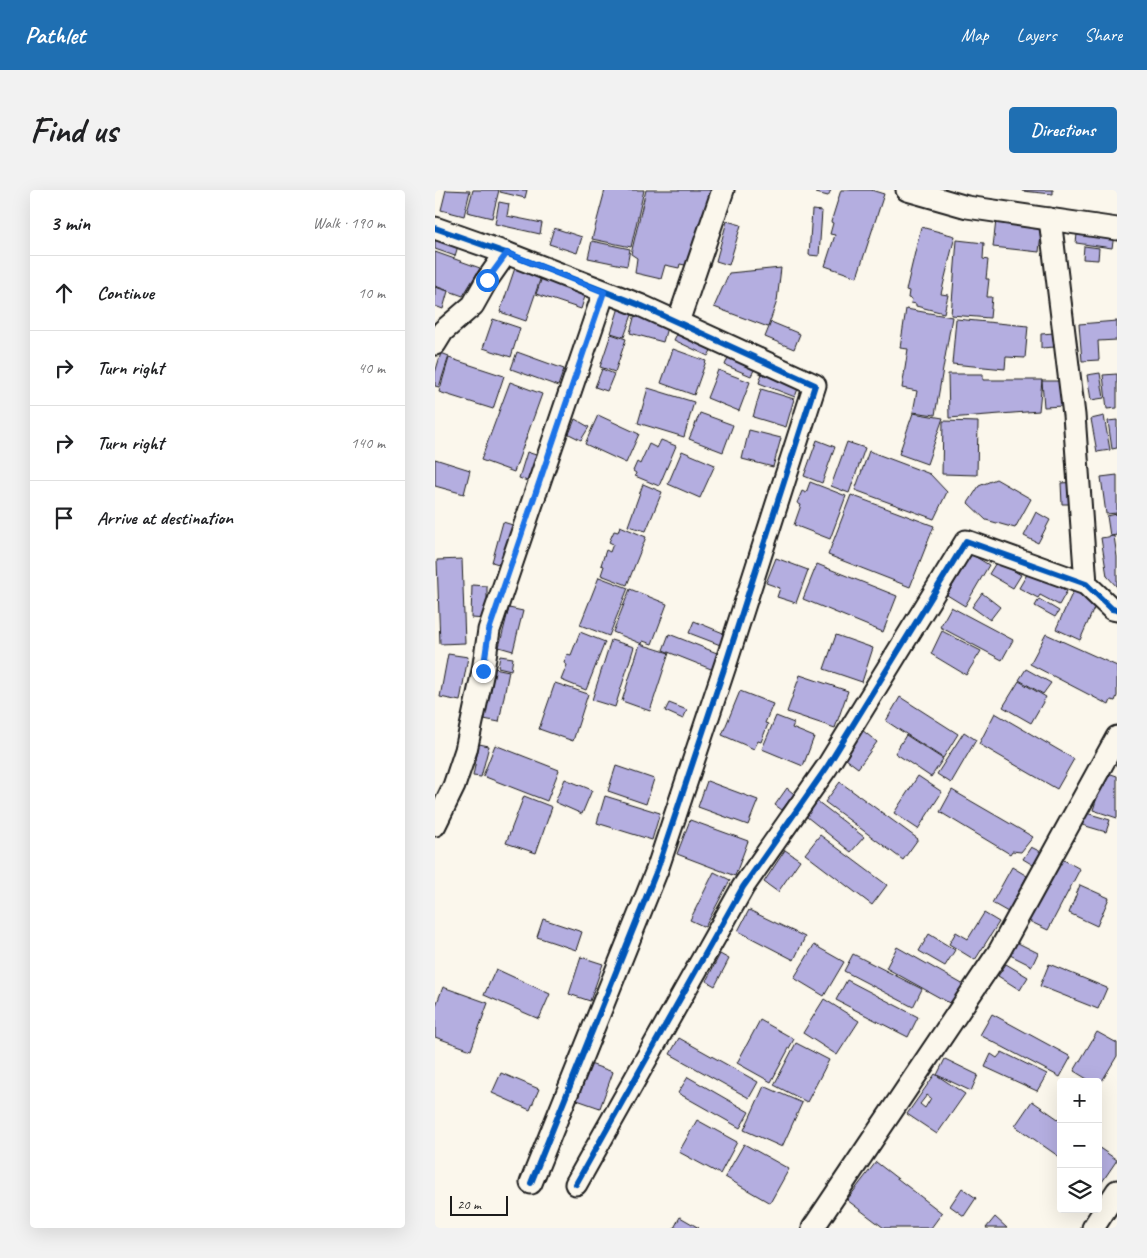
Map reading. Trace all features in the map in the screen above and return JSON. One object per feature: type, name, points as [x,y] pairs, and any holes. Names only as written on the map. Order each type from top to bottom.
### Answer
[{"type":"street","points":[[678,322],[723,190]]},
{"type":"street","points":[[907,190],[967,207],[1117,229]]},
{"type":"street","points":[[1050,219],[1074,415],[1086,584]]},
{"type":"street","points":[[435,228],[507,253],[642,306],[815,385],[657,870],[531,1183]]},
{"type":"street","points":[[435,344],[443,331],[473,305],[487,280],[507,253]]},
{"type":"street","points":[[435,825],[454,786],[466,750],[483,671],[489,630],[604,292]]},
{"type":"street","points":[[576,1184],[743,887],[827,767],[966,541],[1086,584],[1112,609],[1117,610]]},
{"type":"street","points":[[813,1228],[1000,950],[1117,737]]},
{"type":"street","points":[[1093,1228],[1117,1190]]},
{"type":"building","points":[[446,190],[470,191],[464,216],[441,210]]},
{"type":"building","points":[[473,190],[499,190],[492,218],[467,212]]},
{"type":"building","points":[[501,190],[527,190],[525,198],[500,192]]},
{"type":"building","points":[[605,190],[644,190],[631,247],[592,239]]},
{"type":"building","points":[[646,190],[713,190],[695,267],[680,264],[679,268],[665,265],[661,279],[635,273],[637,258],[631,254]]},
{"type":"building","points":[[817,190],[831,190],[828,196],[816,193]]},
{"type":"building","points":[[841,190],[871,190],[884,194],[857,277],[825,266],[835,235],[830,234],[833,223],[831,222]]},
{"type":"building","points":[[1053,190],[1053,194],[1022,191]]},
{"type":"building","points":[[499,202],[509,204],[507,216],[542,223],[540,234],[495,224]]},
{"type":"building","points":[[812,210],[822,211],[819,256],[809,255]]},
{"type":"building","points":[[996,220],[1042,225],[1039,252],[993,247]]},
{"type":"building","points":[[727,221],[741,225],[729,265],[716,261]]},
{"type":"building","points":[[1078,225],[1115,229],[1112,248],[1076,243]]},
{"type":"building","points":[[921,227],[955,236],[941,294],[948,295],[944,313],[916,306],[916,304],[911,303],[912,299],[908,298],[909,291],[906,290]]},
{"type":"building","points":[[554,228],[582,237],[577,253],[549,244]]},
{"type":"building","points":[[435,232],[460,239],[455,256],[435,249]]},
{"type":"building","points":[[957,240],[984,243],[983,259],[988,260],[986,279],[989,279],[987,297],[992,297],[990,318],[951,315]]},
{"type":"building","points":[[592,241],[630,249],[627,266],[588,258]]},
{"type":"building","points":[[1084,246],[1099,248],[1098,260],[1083,259]]},
{"type":"building","points":[[435,252],[480,268],[463,296],[435,286]]},
{"type":"building","points":[[517,262],[543,271],[526,321],[500,312]]},
{"type":"building","points":[[781,268],[777,301],[768,327],[714,307],[729,273]]},
{"type":"building","points":[[544,272],[588,287],[581,309],[536,294]]},
{"type":"building","points":[[435,287],[448,291],[443,309],[435,306]]},
{"type":"building","points":[[620,304],[634,309],[624,337],[611,333]]},
{"type":"building","points":[[906,309],[952,317],[935,415],[913,412],[917,391],[902,388],[908,349],[900,348]]},
{"type":"building","points":[[636,310],[669,320],[663,342],[630,333]]},
{"type":"building","points":[[493,319],[520,328],[511,357],[483,348]]},
{"type":"building","points":[[956,319],[1028,326],[1025,358],[1006,357],[1005,369],[952,364]]},
{"type":"building","points":[[1117,321],[1117,340],[1098,341],[1099,360],[1082,361],[1079,324]]},
{"type":"building","points":[[771,322],[800,334],[794,349],[765,337]]},
{"type":"building","points":[[682,324],[716,341],[708,356],[674,340]]},
{"type":"building","points":[[1054,333],[1055,347],[1041,348],[1041,334]]},
{"type":"building","points":[[611,334],[626,339],[615,372],[600,367]]},
{"type":"building","points":[[673,349],[706,361],[694,395],[661,383]]},
{"type":"building","points":[[731,350],[758,362],[751,376],[725,365]]},
{"type":"building","points":[[517,352],[564,369],[558,386],[511,369]]},
{"type":"building","points":[[441,353],[449,356],[439,387],[435,386],[435,373]]},
{"type":"building","points":[[449,358],[504,376],[493,409],[439,392]]},
{"type":"building","points":[[764,367],[801,380],[795,397],[759,383]]},
{"type":"building","points":[[602,369],[614,374],[607,391],[595,387]]},
{"type":"building","points":[[718,370],[750,382],[739,411],[707,398]]},
{"type":"building","points":[[1100,373],[1104,398],[1091,400],[1087,375]]},
{"type":"building","points":[[948,374],[983,374],[983,380],[1042,380],[1039,411],[949,418]]},
{"type":"building","points":[[1117,374],[1117,408],[1107,409],[1103,375]]},
{"type":"building","points":[[1042,381],[1062,381],[1063,406],[1044,407]]},
{"type":"building","points":[[510,382],[542,394],[514,472],[481,460]]},
{"type":"building","points":[[648,388],[694,402],[684,437],[638,423]]},
{"type":"building","points":[[761,389],[794,399],[786,427],[753,417]]},
{"type":"building","points":[[700,413],[733,425],[723,452],[689,439]]},
{"type":"building","points":[[913,413],[943,418],[927,464],[899,454]]},
{"type":"building","points":[[598,415],[639,434],[626,463],[585,444]]},
{"type":"building","points":[[1104,416],[1110,450],[1097,452],[1091,419]]},
{"type":"building","points":[[575,419],[589,427],[581,440],[569,434]]},
{"type":"building","points":[[1117,420],[1117,448],[1112,449],[1108,421]]},
{"type":"building","points":[[943,421],[978,422],[977,475],[942,474]]},
{"type":"building","points":[[749,430],[781,438],[773,467],[742,459]]},
{"type":"building","points":[[661,440],[676,446],[659,486],[635,476],[636,473],[633,471],[637,462],[640,464],[649,444],[657,448]]},
{"type":"building","points":[[817,440],[835,447],[822,483],[804,476]]},
{"type":"building","points":[[847,442],[865,448],[849,493],[831,486]]},
{"type":"building","points":[[682,451],[715,465],[700,498],[668,484]]},
{"type":"building","points":[[869,451],[930,474],[947,492],[934,519],[855,490]]},
{"type":"building","points":[[527,452],[539,456],[530,482],[519,478]]},
{"type":"building","points":[[435,459],[470,470],[464,494],[435,486]]},
{"type":"building","points":[[1117,475],[1117,513],[1106,514],[1101,477]]},
{"type":"building","points":[[996,479],[1031,499],[1015,528],[986,520],[968,503],[979,486]]},
{"type":"building","points":[[810,482],[846,496],[830,539],[794,525],[801,505],[797,503],[802,491],[806,493]]},
{"type":"building","points":[[1075,482],[1076,504],[1062,504],[1061,483]]},
{"type":"building","points":[[643,484],[662,492],[646,531],[628,526]]},
{"type":"building","points":[[851,495],[934,526],[910,587],[828,555]]},
{"type":"building","points":[[1036,512],[1050,520],[1038,543],[1024,536]]},
{"type":"building","points":[[1117,514],[1117,535],[1110,536],[1107,516]]},
{"type":"building","points":[[503,522],[516,526],[505,566],[492,562]]},
{"type":"building","points":[[620,526],[646,537],[627,585],[601,575],[604,566],[601,565],[606,550],[610,552],[613,544],[609,542],[614,531],[618,532]]},
{"type":"building","points":[[1114,536],[1117,557],[1117,587],[1107,576],[1101,538]]},
{"type":"building","points":[[971,554],[989,565],[965,606],[947,595]]},
{"type":"building","points":[[776,558],[808,570],[796,603],[777,597],[780,588],[766,583]]},
{"type":"building","points":[[462,559],[465,643],[440,644],[437,560]]},
{"type":"building","points":[[997,561],[1021,575],[1013,588],[989,574]]},
{"type":"building","points":[[817,564],[897,596],[883,632],[803,599]]},
{"type":"building","points":[[1029,571],[1067,591],[1059,605],[1040,595],[1038,598],[1019,588]]},
{"type":"building","points":[[599,577],[628,588],[609,636],[580,625]]},
{"type":"building","points":[[472,585],[487,586],[487,619],[471,618]]},
{"type":"building","points":[[1075,587],[1099,597],[1080,640],[1056,629]]},
{"type":"building","points":[[630,589],[667,604],[652,644],[643,641],[642,644],[613,632]]},
{"type":"building","points":[[982,593],[1000,607],[990,620],[972,607]]},
{"type":"building","points":[[1039,599],[1059,611],[1055,617],[1035,606]]},
{"type":"building","points":[[951,607],[1013,640],[1002,660],[940,627]]},
{"type":"building","points":[[509,608],[523,611],[513,651],[499,647]]},
{"type":"building","points":[[694,621],[728,635],[723,646],[689,633]]},
{"type":"building","points":[[942,631],[981,651],[966,675],[931,654]]},
{"type":"building","points":[[580,632],[605,642],[586,690],[561,680],[567,665],[564,663],[567,654],[571,655]]},
{"type":"building","points":[[669,634],[722,655],[716,671],[663,650]]},
{"type":"building","points":[[1046,634],[1117,666],[1117,696],[1115,701],[1111,700],[1109,705],[1030,664]]},
{"type":"building","points":[[836,635],[873,648],[862,682],[824,669]]},
{"type":"building","points":[[611,640],[634,647],[615,707],[592,700]]},
{"type":"building","points":[[640,644],[669,653],[650,711],[622,701]]},
{"type":"building","points":[[448,654],[468,657],[460,701],[440,697]]},
{"type":"building","points":[[500,656],[513,658],[511,670],[498,667]]},
{"type":"building","points":[[494,668],[509,671],[499,722],[484,719]]},
{"type":"building","points":[[1026,669],[1051,683],[1043,694],[1019,680]]},
{"type":"building","points":[[800,675],[848,691],[835,728],[787,712]]},
{"type":"building","points":[[1019,681],[1046,697],[1031,723],[1003,707]]},
{"type":"building","points":[[555,683],[588,694],[573,741],[539,729]]},
{"type":"building","points":[[740,691],[773,704],[765,723],[768,724],[761,742],[758,741],[754,749],[722,735]]},
{"type":"building","points":[[900,697],[958,734],[943,758],[886,721]]},
{"type":"building","points":[[669,703],[687,710],[683,719],[665,711]]},
{"type":"building","points":[[995,713],[1074,759],[1057,789],[979,744]]},
{"type":"building","points":[[776,716],[794,723],[792,728],[814,737],[803,766],[762,749]]},
{"type":"building","points":[[862,730],[877,742],[858,768],[842,756]]},
{"type":"building","points":[[964,732],[976,740],[951,783],[937,774]]},
{"type":"building","points":[[906,735],[943,759],[931,777],[895,753]]},
{"type":"building","points":[[479,744],[489,746],[481,777],[473,776]]},
{"type":"building","points":[[495,745],[559,770],[547,801],[483,776]]},
{"type":"building","points":[[616,766],[654,779],[646,804],[608,791]]},
{"type":"building","points":[[1105,772],[1117,776],[1117,818],[1093,810]]},
{"type":"building","points":[[918,776],[942,792],[918,829],[894,813]]},
{"type":"building","points":[[565,779],[592,790],[582,814],[555,802]]},
{"type":"building","points":[[707,781],[758,800],[748,825],[698,807]]},
{"type":"building","points":[[840,782],[918,839],[903,860],[825,802]]},
{"type":"building","points":[[787,788],[794,794],[782,810],[775,805]]},
{"type":"building","points":[[952,790],[1033,837],[1021,852],[1012,851],[1010,854],[940,812]]},
{"type":"building","points":[[524,796],[552,807],[536,853],[506,843]]},
{"type":"building","points":[[605,796],[660,813],[652,840],[597,823]]},
{"type":"building","points":[[813,798],[864,837],[851,852],[802,813]]},
{"type":"building","points":[[1083,812],[1110,820],[1106,832],[1079,824]]},
{"type":"building","points":[[690,820],[748,841],[735,876],[677,854]]},
{"type":"building","points":[[820,835],[887,885],[872,905],[805,854]]},
{"type":"building","points":[[1031,847],[1041,852],[1033,865],[1023,859]]},
{"type":"building","points":[[785,850],[800,860],[778,892],[764,882]]},
{"type":"building","points":[[1062,859],[1080,869],[1048,930],[1029,921]]},
{"type":"building","points":[[1012,867],[1027,876],[1008,912],[992,903]]},
{"type":"building","points":[[714,872],[730,880],[705,927],[690,920]]},
{"type":"building","points":[[1080,885],[1109,898],[1097,926],[1069,913]]},
{"type":"building","points":[[749,910],[805,937],[794,960],[738,931]]},
{"type":"building","points":[[984,913],[999,922],[975,960],[949,944],[956,932],[968,939]]},
{"type":"building","points":[[543,919],[582,932],[576,950],[537,937]]},
{"type":"building","points":[[929,934],[955,950],[945,966],[919,951]]},
{"type":"building","points":[[1016,942],[1038,953],[1032,966],[1010,955]]},
{"type":"building","points":[[814,945],[844,962],[824,996],[794,978]]},
{"type":"building","points":[[897,947],[964,985],[953,1005],[886,968]]},
{"type":"building","points":[[720,954],[729,959],[715,986],[706,981]]},
{"type":"building","points":[[853,954],[922,989],[913,1007],[844,971]]},
{"type":"building","points":[[581,957],[603,964],[590,1001],[569,994]]},
{"type":"building","points":[[1006,964],[1028,977],[1020,990],[998,976]]},
{"type":"building","points":[[1049,964],[1107,988],[1098,1009],[1040,986]]},
{"type":"building","points":[[496,969],[550,994],[539,1019],[484,995]]},
{"type":"building","points":[[847,980],[918,1017],[908,1037],[836,1000]]},
{"type":"building","points":[[443,987],[488,1003],[471,1050],[435,1037],[435,1008]]},
{"type":"building","points":[[824,999],[859,1021],[837,1055],[803,1033]]},
{"type":"building","points":[[992,1014],[1071,1057],[1060,1077],[980,1035]]},
{"type":"building","points":[[760,1020],[794,1039],[771,1082],[737,1063]]},
{"type":"building","points":[[1097,1032],[1117,1043],[1117,1056],[1102,1081],[1102,1078],[1085,1078],[1074,1071]]},
{"type":"building","points":[[679,1038],[758,1082],[749,1098],[670,1054]]},
{"type":"building","points":[[796,1043],[829,1060],[807,1102],[774,1085]]},
{"type":"building","points":[[1002,1052],[1047,1074],[1037,1091],[985,1067],[991,1054],[997,1058]]},
{"type":"building","points":[[945,1059],[978,1075],[971,1091],[937,1075]]},
{"type":"building","points":[[590,1064],[613,1072],[600,1108],[577,1100]]},
{"type":"building","points":[[501,1073],[539,1089],[530,1110],[492,1093]]},
{"type":"building","points":[[935,1074],[965,1094],[937,1134],[907,1114]],"holes":[[[927,1095],[931,1098],[925,1108],[920,1104]]]},
{"type":"building","points":[[688,1077],[749,1112],[740,1128],[678,1093]]},
{"type":"building","points":[[764,1086],[802,1103],[782,1147],[744,1130]]},
{"type":"building","points":[[1032,1101],[1057,1118],[1057,1155],[1015,1126]]},
{"type":"building","points":[[697,1120],[737,1142],[720,1174],[679,1152]]},
{"type":"building","points":[[744,1144],[789,1169],[770,1203],[725,1177]]},
{"type":"building","points":[[1102,1150],[1117,1160],[1102,1182]]},
{"type":"building","points":[[876,1162],[942,1213],[931,1228],[884,1228],[847,1200]]},
{"type":"building","points":[[962,1188],[976,1198],[964,1216],[950,1206]]},
{"type":"building","points":[[680,1217],[699,1228],[674,1228]]},
{"type":"building","points":[[995,1217],[1007,1228],[986,1228]]},
{"type":"cycle path","points":[[435,228],[506,253],[642,306],[815,385],[657,870],[531,1183]]},
{"type":"cycle path","points":[[576,1184],[743,887],[827,767],[966,541],[1086,584],[1112,609],[1117,610]]},
{"type":"route","points":[[483,671],[489,630],[573,388],[604,292],[507,253],[487,280]]}]
